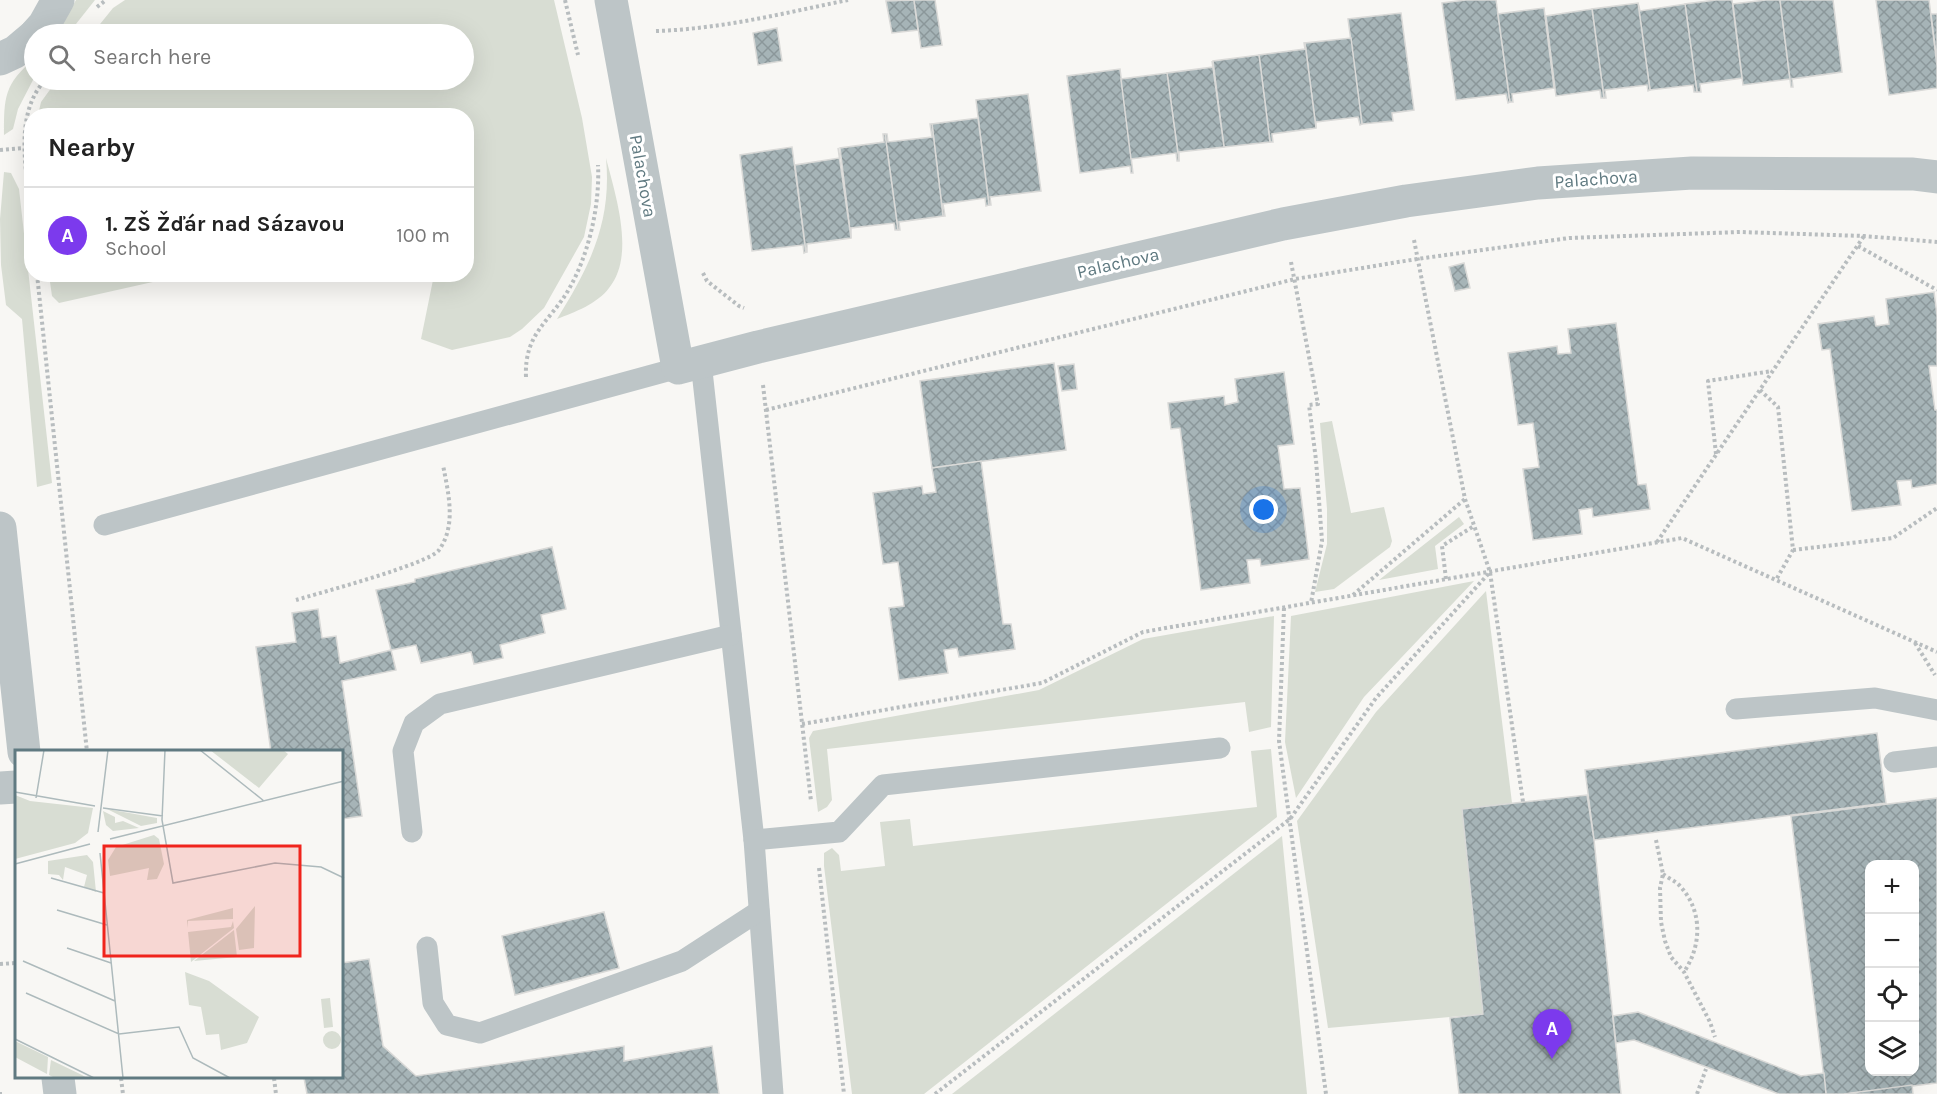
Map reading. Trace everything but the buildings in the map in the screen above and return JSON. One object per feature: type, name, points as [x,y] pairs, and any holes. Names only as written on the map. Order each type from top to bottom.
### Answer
[{"type":"street","points":[[45,24],[58,0]]},
{"type":"street","name":"Palachova","points":[[611,0],[690,365],[1283,224],[1406,201],[1538,183],[1692,173],[1913,174],[1937,177]]},
{"type":"street","points":[[0,59],[15,52],[24,44]]},
{"type":"street","points":[[0,528],[24,750]]},
{"type":"street","points":[[0,788],[15,787]]},
{"type":"street","points":[[58,1079],[60,1094]]},
{"type":"lane","points":[[104,525],[690,365],[731,635],[754,840],[773,1094]]},
{"type":"lane","points":[[412,832],[403,752],[414,723],[440,705],[731,635]]},
{"type":"lane","points":[[1736,709],[1875,698],[1937,710]]},
{"type":"lane","points":[[754,840],[839,832],[883,785],[1220,748]]},
{"type":"lane","points":[[1894,762],[1937,757]]},
{"type":"lane","points":[[427,947],[433,1003],[447,1025],[480,1033],[682,961],[759,911]]},
{"type":"path","points":[[565,0],[580,63]]},
{"type":"path","points":[[617,33],[679,30],[759,19],[848,0]]},
{"type":"path","points":[[30,108],[37,90]]},
{"type":"path","points":[[0,150],[24,148],[24,128]]},
{"type":"path","points":[[528,410],[525,363],[533,336],[569,289],[594,222],[599,168],[597,156]]},
{"type":"path","points":[[766,410],[1295,279],[1417,259],[1569,238],[1740,232],[1864,236],[1937,242]]},
{"type":"path","points":[[1657,543],[1864,236]]},
{"type":"path","points":[[1858,246],[1937,290]]},
{"type":"path","points":[[1417,259],[1465,499],[1490,572],[1523,802]]},
{"type":"path","points":[[1295,279],[1318,404],[1309,405],[1322,541],[1311,603]]},
{"type":"path","points":[[39,282],[87,750]]},
{"type":"path","points":[[758,347],[844,1094]]},
{"type":"path","points":[[1716,455],[1708,381],[1772,371]]},
{"type":"path","points":[[1760,390],[1778,407],[1793,550],[1776,580]]},
{"type":"path","points":[[296,600],[417,563],[438,551],[449,528],[450,502],[437,435]]},
{"type":"path","points":[[1352,595],[1465,499]]},
{"type":"path","points":[[1793,550],[1893,538],[1937,508]]},
{"type":"path","points":[[1446,579],[1442,546],[1474,526]]},
{"type":"path","points":[[802,724],[1042,683],[1143,632],[1682,538],[1937,652]]},
{"type":"path","points":[[935,1094],[1290,819],[1376,698],[1490,572]]},
{"type":"path","points":[[1284,608],[1279,741],[1326,1094]]},
{"type":"path","points":[[1915,642],[1937,678]]},
{"type":"path","points":[[1656,840],[1663,874],[1660,888],[1661,922],[1665,942],[1671,957],[1684,972],[1710,1022],[1715,1037]]},
{"type":"path","points":[[1663,874],[1678,884],[1693,907],[1699,936],[1692,960],[1684,972]]},
{"type":"path","points":[[0,964],[15,963]]},
{"type":"path","points":[[1697,1094],[1706,1069]]},
{"type":"path","points":[[121,1079],[123,1094]]},
{"type":"path","points":[[268,1094],[276,1093]]},
{"type":"shaded area","points":[[76,0],[95,0],[76,24],[63,24]]},
{"type":"shaded area","points":[[125,0],[554,0],[582,118],[592,177],[591,204],[584,237],[544,308],[510,337],[452,350],[421,339],[433,282],[474,282],[474,108],[40,108],[50,90],[474,90],[474,24],[100,24],[113,8]]},
{"type":"shaded area","points":[[24,68],[24,90],[28,90],[18,109],[13,129],[4,135],[6,101],[11,84]]},
{"type":"shaded area","points":[[606,158],[621,224],[621,259],[617,274],[609,288],[598,299],[557,319],[589,262],[596,243],[606,203]]},
{"type":"shaded area","points":[[4,172],[11,173],[19,189],[24,234],[24,282],[29,282],[52,483],[37,487],[22,319],[6,305],[1,265],[0,219]]},
{"type":"shaded area","points":[[50,282],[153,282],[59,303],[52,296]]},
{"type":"shaded area","points":[[1332,421],[1351,513],[1384,507],[1392,541],[1390,547],[1334,589],[1315,592],[1327,544],[1327,509],[1320,423]]},
{"type":"shaded area","points":[[1459,517],[1464,524],[1435,546],[1438,569],[1379,580]]},
{"type":"shaded area","points":[[1474,581],[1364,697],[1296,798],[1285,742],[1291,616]]},
{"type":"shaded area","points":[[1486,591],[1512,803],[1462,809],[1483,1014],[1328,1028],[1297,821],[1376,712]]},
{"type":"shaded area","points":[[1274,616],[1271,727],[1249,732],[1245,702],[827,749],[832,800],[827,807],[818,812],[809,738],[813,731],[1039,690],[1143,639]]},
{"type":"shaded area","points":[[1271,749],[1277,817],[924,1094],[852,1094],[824,853],[832,848],[839,855],[841,871],[885,866],[880,822],[910,819],[913,846],[1257,807],[1251,751]]},
{"type":"shaded area","points":[[1282,836],[1307,1094],[952,1094]]},
{"type":"place","name":"1. ZŠ Žďár nad Sázavou","points":[[1552,1059]]}]
